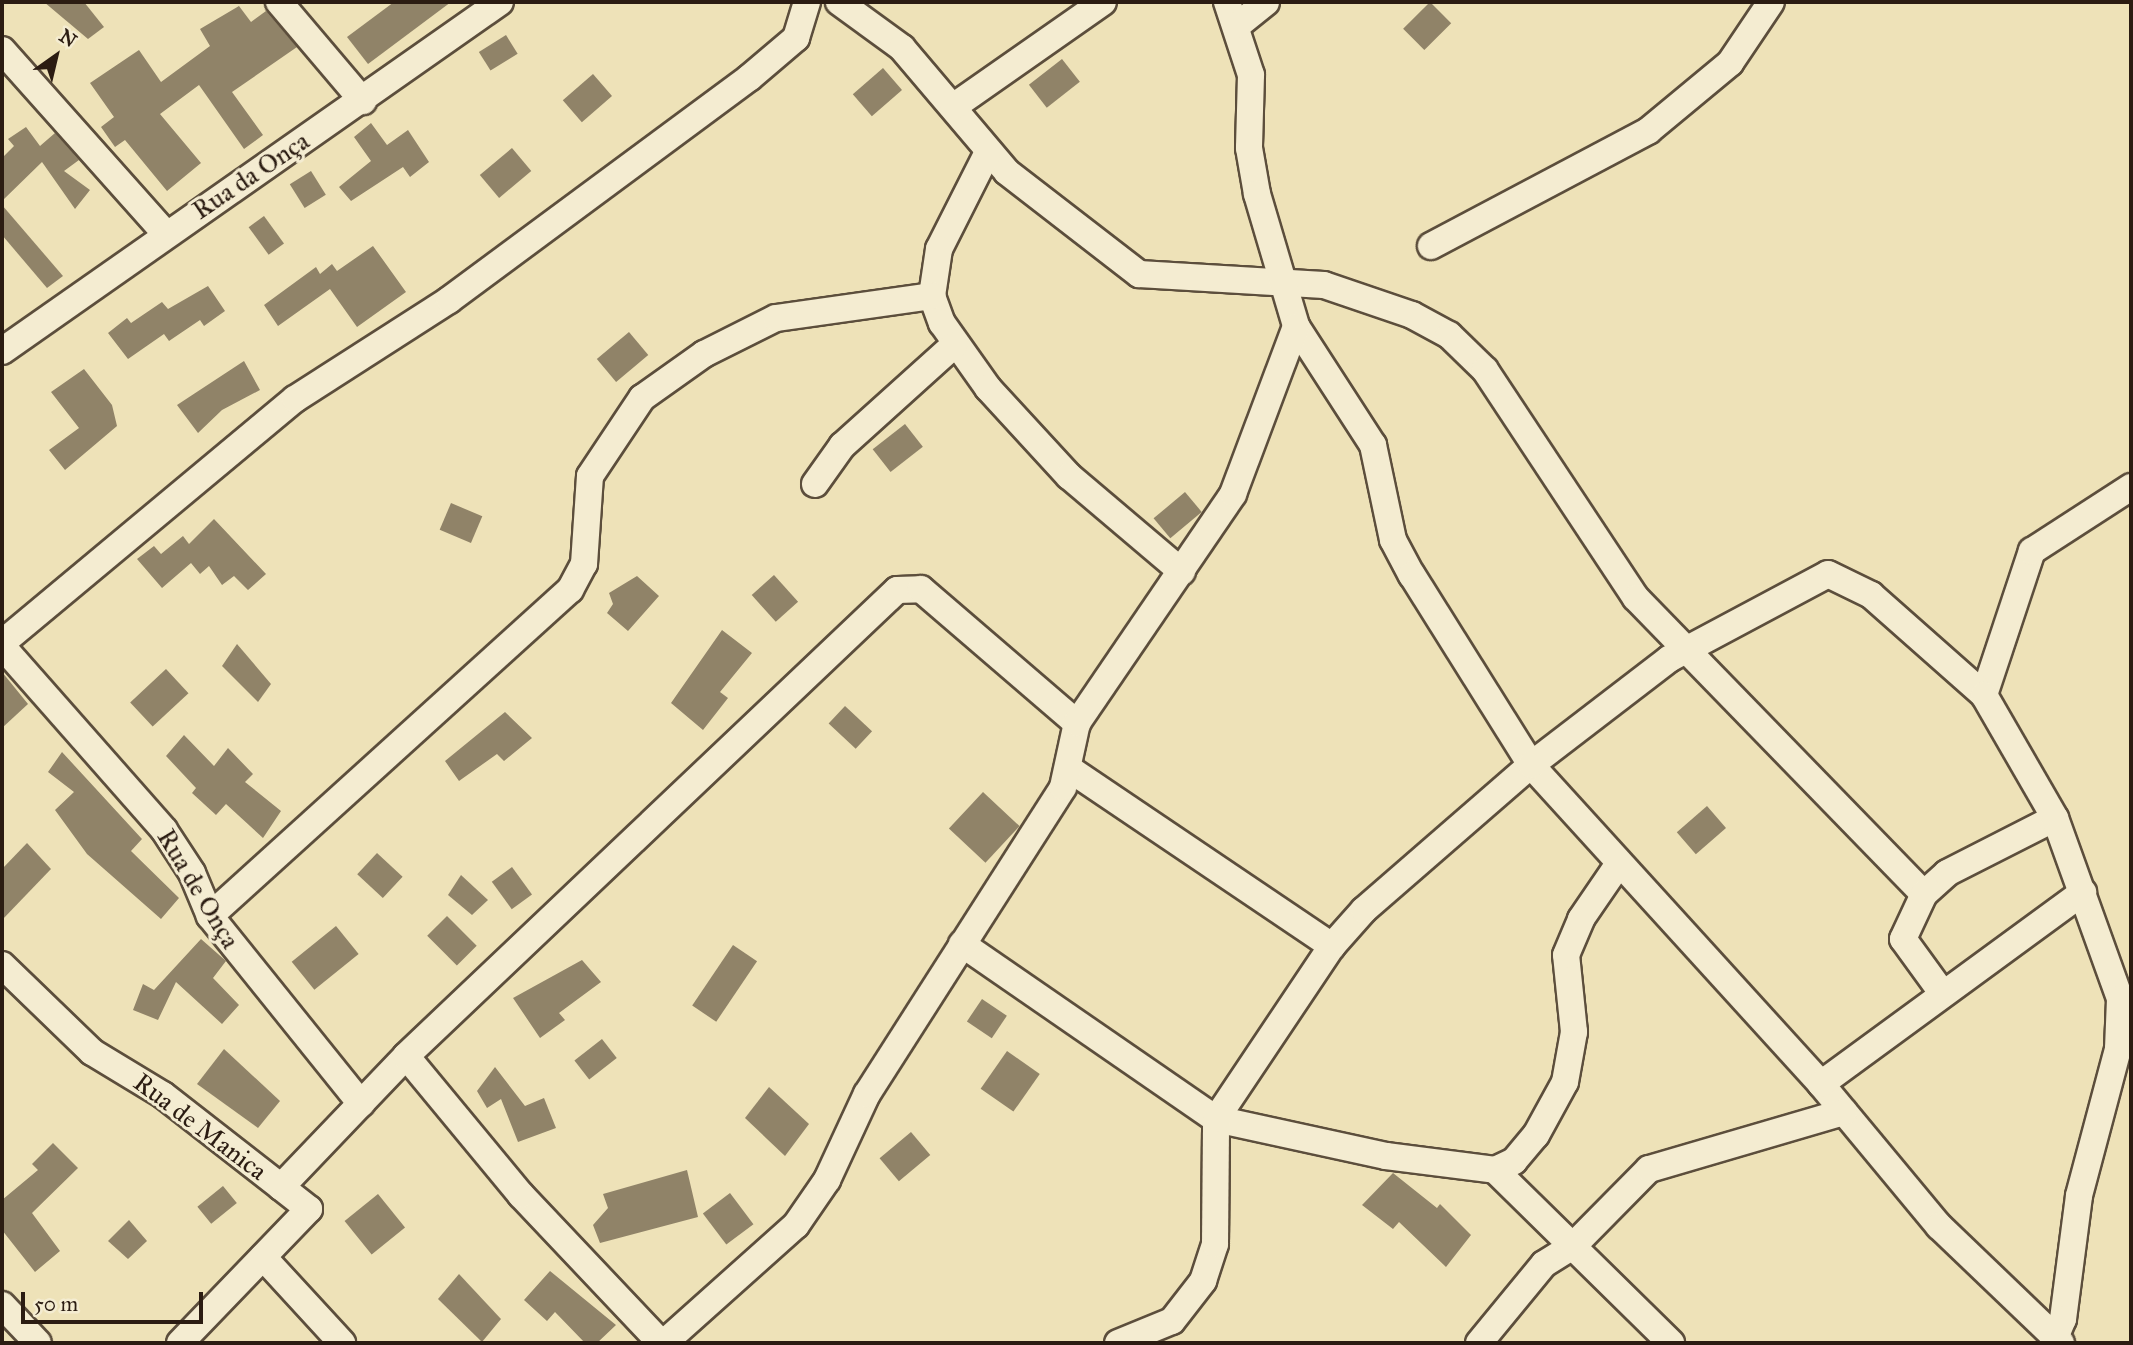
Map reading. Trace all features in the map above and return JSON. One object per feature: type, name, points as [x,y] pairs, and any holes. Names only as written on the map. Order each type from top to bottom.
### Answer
[{"type":"street","points":[[279,2],[363,101]]},
{"type":"street","name":"Rua da Onça","points":[[2,351],[166,234],[363,101],[500,2]]},
{"type":"street","points":[[2,645],[232,446],[460,292],[749,78],[796,37],[807,2]]},
{"type":"street","points":[[839,2],[901,48],[953,107],[987,154],[1139,274],[1170,280],[1284,278],[1364,298],[1449,335],[1485,370],[1630,590],[1924,894]]},
{"type":"street","points":[[953,107],[1103,2]]},
{"type":"street","points":[[1266,2],[1233,13],[1251,75],[1249,148],[1296,326],[1373,445],[1393,540],[1412,575],[1531,765],[1618,865],[1821,1084],[1939,1226],[2057,1341]]},
{"type":"street","points":[[1431,246],[1648,131],[1730,63],[1771,2]]},
{"type":"street","points":[[2,50],[166,234]]},
{"type":"street","points":[[987,154],[939,249],[932,296],[954,345],[1069,476],[1182,572]]},
{"type":"street","points":[[210,916],[570,590],[584,564],[590,476],[642,398],[704,354],[776,318],[932,296]]},
{"type":"street","points":[[406,1056],[522,1195],[662,1343],[796,1225],[827,1180],[866,1094],[1071,770],[1077,723],[1233,494],[1296,326]]},
{"type":"street","points":[[815,484],[842,446],[954,345]]},
{"type":"street","points":[[1984,695],[2032,551],[2131,488]]},
{"type":"street","points":[[1118,1343],[1151,1338],[1187,1308],[1203,1282],[1215,1244],[1216,1119],[1332,946],[1364,910],[1531,765],[1686,649],[1828,574],[1871,595],[1984,695],[2055,818],[2126,1006],[2118,1049],[2067,1251],[2057,1341]]},
{"type":"street","name":"Rua de Manica","points":[[2,965],[92,1052],[163,1095],[281,1187],[406,1056],[897,590],[920,589],[1077,723]]},
{"type":"street","name":"Rua de Onça","points":[[2,645],[164,830],[210,916],[361,1104]]},
{"type":"street","points":[[1071,770],[1332,946]]},
{"type":"street","points":[[1943,994],[1903,939],[1924,894],[1947,873],[2055,818]]},
{"type":"street","points":[[962,944],[1216,1119],[1386,1156],[1495,1170],[1514,1161],[1536,1135],[1565,1082],[1574,1032],[1566,955],[1581,919],[1618,865]]},
{"type":"street","points":[[1821,1084],[2082,892]]},
{"type":"street","points":[[1479,1343],[1544,1264],[1573,1246],[1663,1161],[1744,1145],[1844,1112]]},
{"type":"street","points":[[1495,1170],[1671,1343]]},
{"type":"street","points":[[180,1343],[309,1209],[281,1187]]},
{"type":"street","points":[[263,1257],[342,1343]]},
{"type":"street","points":[[2,1306],[38,1343]]},
{"type":"building","points":[[44,2],[84,2],[104,27],[88,39]]},
{"type":"building","points":[[394,2],[451,2],[368,64],[347,37]]},
{"type":"building","points":[[1430,2],[1451,23],[1424,50],[1403,29]]},
{"type":"building","points":[[239,6],[251,22],[266,11],[297,47],[232,92],[263,135],[244,149],[199,85],[160,114],[201,163],[167,191],[125,140],[115,147],[101,127],[114,117],[90,83],[139,50],[161,82],[210,46],[200,29]]},
{"type":"building","points":[[506,35],[518,54],[491,71],[479,52]]},
{"type":"building","points":[[1062,59],[1080,82],[1047,108],[1029,85]]},
{"type":"building","points":[[883,68],[902,90],[872,116],[853,94]]},
{"type":"building","points":[[593,74],[612,96],[582,122],[563,100]]},
{"type":"building","points":[[371,123],[387,145],[408,130],[429,162],[410,177],[403,167],[351,201],[339,187],[371,161],[354,137]]},
{"type":"building","points":[[26,127],[40,146],[55,133],[79,160],[64,171],[90,190],[75,209],[42,162],[2,201],[2,158],[14,146],[8,139]]},
{"type":"building","points":[[512,148],[531,171],[499,198],[480,175]]},
{"type":"building","points":[[311,171],[326,195],[305,208],[290,184]]},
{"type":"building","points":[[2,205],[63,276],[47,288],[2,235]]},
{"type":"building","points":[[264,216],[284,244],[269,255],[249,227]]},
{"type":"building","points":[[373,246],[406,292],[357,327],[330,289],[278,326],[264,305],[316,267],[320,274],[332,264],[337,271]]},
{"type":"building","points":[[208,286],[225,311],[204,326],[200,320],[169,341],[164,334],[128,359],[108,333],[127,318],[131,323],[162,302],[168,309]]},
{"type":"building","points":[[629,332],[648,355],[616,382],[597,359]]},
{"type":"building","points":[[244,361],[260,390],[222,410],[198,433],[177,405]]},
{"type":"building","points":[[84,369],[112,405],[117,426],[65,470],[49,450],[79,428],[51,392]]},
{"type":"building","points":[[905,424],[923,447],[891,472],[873,449]]},
{"type":"building","points":[[1185,492],[1202,512],[1170,538],[1154,518]]},
{"type":"building","points":[[451,503],[482,516],[471,543],[440,530]]},
{"type":"building","points":[[214,519],[266,574],[248,590],[234,576],[222,585],[209,566],[200,574],[191,563],[162,588],[137,559],[154,546],[161,554],[183,536],[189,544]]},
{"type":"building","points":[[774,575],[798,602],[776,622],[752,595]]},
{"type":"building","points":[[637,576],[659,596],[628,631],[607,613],[613,604],[609,593]]},
{"type":"building","points":[[722,630],[752,653],[720,692],[728,698],[703,730],[671,703]]},
{"type":"building","points":[[237,644],[271,684],[258,702],[222,666]]},
{"type":"building","points":[[166,669],[189,693],[153,727],[130,702]]},
{"type":"building","points":[[2,672],[28,704],[2,728]]},
{"type":"building","points":[[845,706],[872,731],[856,749],[829,724]]},
{"type":"building","points":[[505,712],[532,738],[504,761],[497,754],[459,781],[445,761]]},
{"type":"building","points":[[184,735],[214,766],[228,748],[253,774],[245,782],[281,811],[263,838],[226,804],[216,815],[192,793],[196,788],[166,756]]},
{"type":"building","points":[[62,752],[142,839],[131,851],[179,898],[161,919],[87,854],[55,810],[74,792],[48,772]]},
{"type":"building","points":[[983,792],[1020,826],[985,863],[949,829]]},
{"type":"building","points":[[1707,806],[1726,828],[1696,854],[1677,832]]},
{"type":"building","points":[[27,843],[51,869],[2,920],[2,869]]},
{"type":"building","points":[[377,853],[403,877],[383,898],[357,874]]},
{"type":"building","points":[[512,867],[532,895],[512,909],[492,882]]},
{"type":"building","points":[[461,875],[488,900],[472,915],[448,895]]},
{"type":"building","points":[[447,916],[477,946],[457,965],[427,936]]},
{"type":"building","points":[[336,926],[359,954],[314,990],[292,962]]},
{"type":"building","points":[[201,939],[226,961],[213,978],[239,1005],[222,1024],[176,982],[158,1020],[133,1010],[143,984],[154,990]]},
{"type":"building","points":[[733,945],[757,961],[716,1022],[692,1006]]},
{"type":"building","points":[[582,960],[601,982],[559,1013],[565,1020],[540,1038],[513,998]]},
{"type":"building","points":[[982,999],[1007,1016],[992,1038],[967,1021]]},
{"type":"building","points":[[602,1039],[617,1058],[589,1079],[574,1061]]},
{"type":"building","points":[[224,1049],[280,1101],[258,1128],[197,1084]]},
{"type":"building","points":[[1007,1051],[1040,1074],[1013,1112],[981,1089]]},
{"type":"building","points":[[495,1067],[525,1106],[544,1098],[556,1128],[518,1142],[501,1099],[487,1108],[477,1091]]},
{"type":"building","points":[[769,1087],[809,1124],[785,1156],[745,1118]]},
{"type":"building","points":[[911,1132],[930,1155],[899,1181],[880,1158]]},
{"type":"building","points":[[53,1143],[78,1168],[32,1213],[60,1251],[35,1272],[2,1230],[2,1200],[38,1170],[32,1164]]},
{"type":"building","points":[[687,1170],[698,1217],[600,1243],[593,1225],[608,1208],[603,1194]]},
{"type":"building","points":[[1393,1173],[1437,1208],[1440,1204],[1471,1235],[1446,1267],[1399,1222],[1393,1229],[1362,1205]]},
{"type":"building","points":[[223,1186],[237,1203],[211,1224],[197,1207]]},
{"type":"building","points":[[730,1193],[753,1224],[726,1245],[703,1213]]},
{"type":"building","points":[[378,1194],[405,1227],[372,1254],[345,1221]]},
{"type":"building","points":[[129,1220],[147,1241],[128,1259],[108,1241]]},
{"type":"building","points":[[550,1271],[616,1325],[597,1343],[585,1343],[555,1312],[547,1321],[524,1300]]},
{"type":"building","points":[[459,1274],[501,1319],[482,1342],[438,1299]]}]
